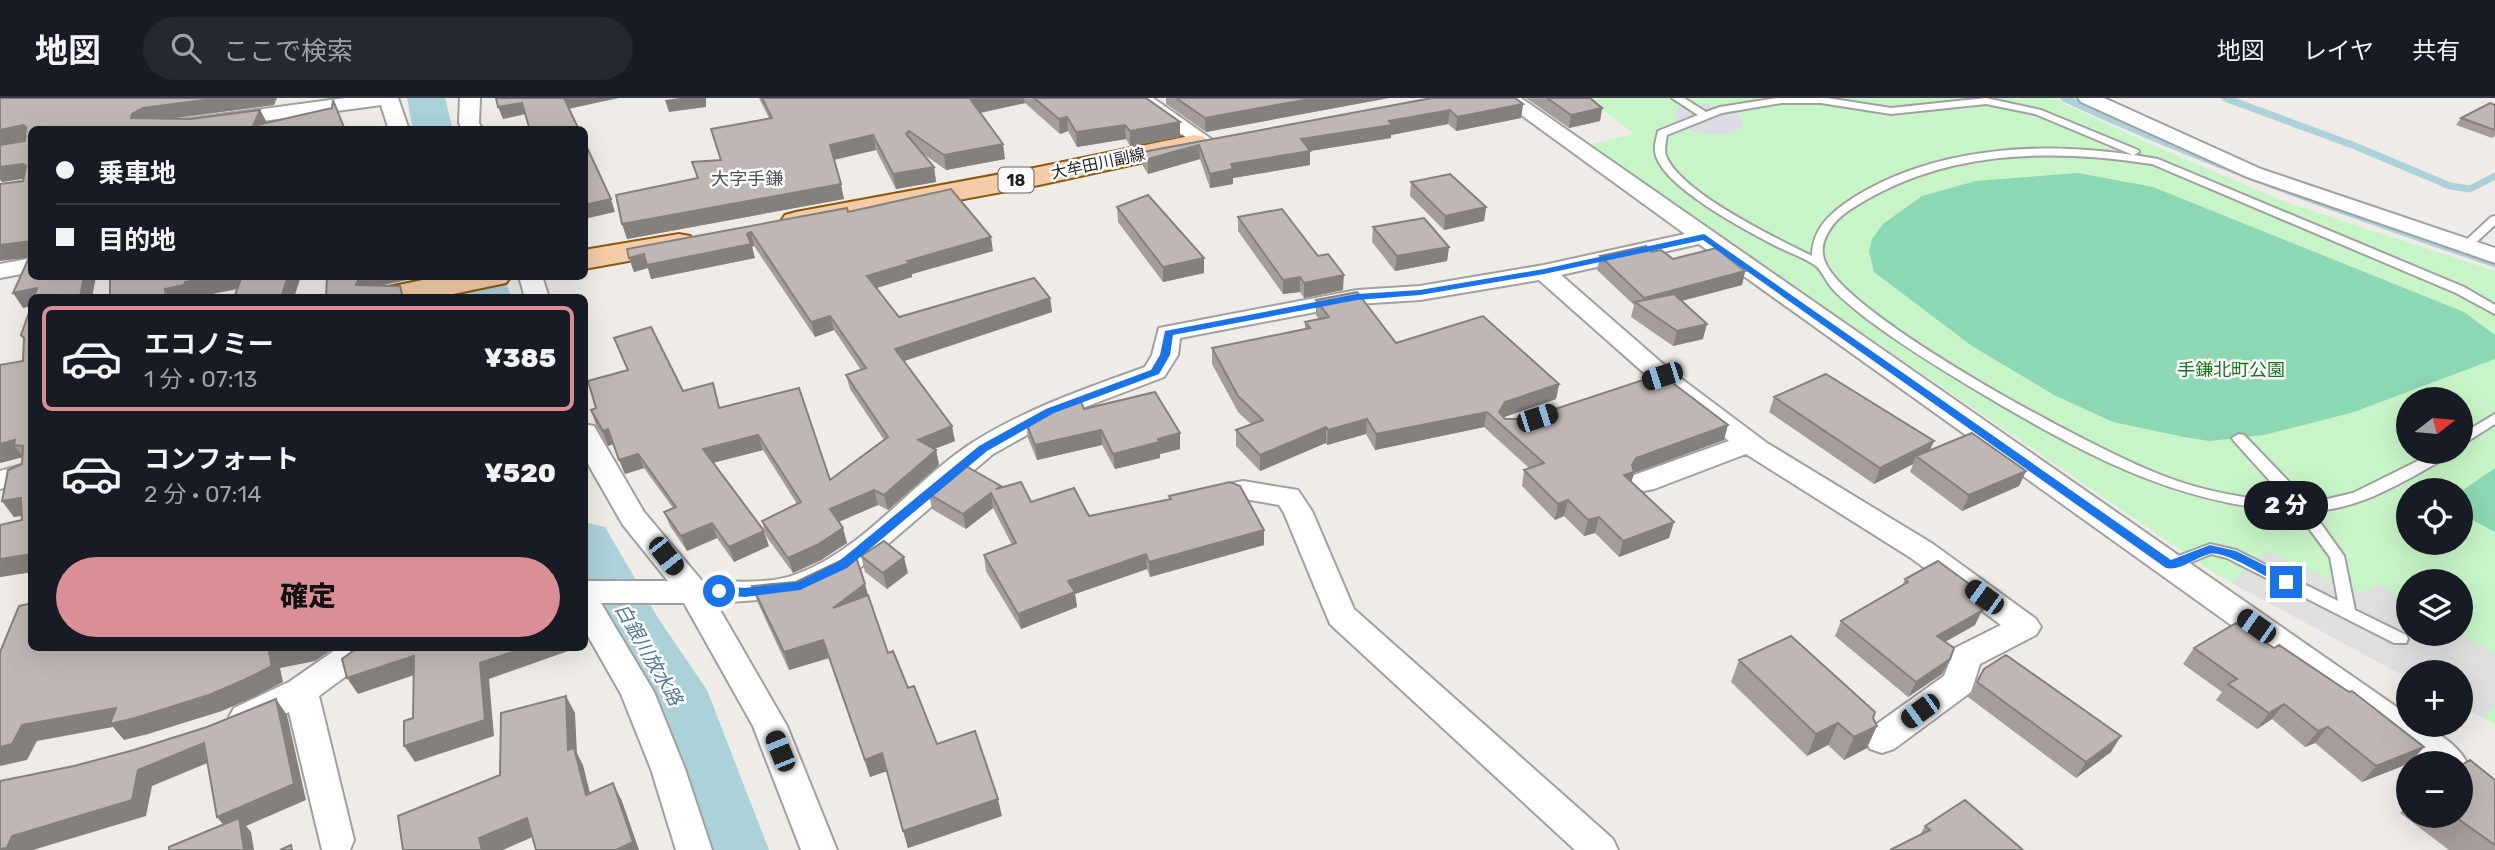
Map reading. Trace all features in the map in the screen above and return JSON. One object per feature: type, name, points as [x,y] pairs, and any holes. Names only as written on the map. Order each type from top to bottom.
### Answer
[{"type":"main road","name":"大牟田川副線","points":[[763,227],[1039,176],[1217,139]]},
{"type":"main road","points":[[588,259],[708,237]]},
{"type":"main road","points":[[403,294],[476,280]]},
{"type":"street","points":[[470,98],[471,126]]},
{"type":"street","points":[[1140,98],[1217,139]]},
{"type":"street","points":[[1508,98],[2433,751]]},
{"type":"street","points":[[2088,98],[2254,173],[2495,256]]},
{"type":"street","points":[[182,126],[394,99]]},
{"type":"street","points":[[303,126],[394,99]]},
{"type":"street","points":[[394,99],[398,126]]},
{"type":"street","points":[[588,592],[745,592],[800,586],[843,565],[983,448],[1050,411],[1155,372],[1165,355],[1168,333],[1357,297],[1420,292],[1544,272],[1704,236]]},
{"type":"street","points":[[0,271],[28,266]]},
{"type":"street","points":[[1544,272],[1649,381],[1922,551],[2025,628],[1966,657],[1959,683],[1882,739]]},
{"type":"street","points":[[588,439],[633,517],[692,590],[770,726],[819,850]]},
{"type":"street","points":[[1644,482],[1749,443]]},
{"type":"street","points":[[0,480],[28,472]]},
{"type":"street","points":[[1243,490],[1287,497],[1298,511],[1341,616],[1600,850]]},
{"type":"street","points":[[588,608],[638,692],[668,769],[694,850]]},
{"type":"street","points":[[220,727],[301,691],[357,651]]},
{"type":"street","points":[[301,691],[336,840]]},
{"type":"lane","points":[[1677,98],[1704,115]]},
{"type":"lane","points":[[2424,464],[2359,499],[2302,507],[2253,502],[2181,487],[2082,445],[1938,362],[1851,297],[1820,264],[1736,220],[1696,194],[1668,169],[1659,152],[1662,133],[1731,107],[1782,100],[1821,100],[1891,111],[1986,101],[2038,112],[2460,290],[2495,310]]},
{"type":"lane","points":[[1820,264],[1820,236],[1837,214],[1853,201],[1920,171],[1982,159],[2045,152],[2086,152],[2154,161]]},
{"type":"lane","points":[[2466,246],[2495,219]]},
{"type":"lane","points":[[2473,433],[2495,418]]},
{"type":"lane","points":[[2239,438],[2302,507],[2337,556],[2348,613]]},
{"type":"lane","points":[[2170,565],[2210,549],[2231,554],[2396,637]]},
{"type":"green space","name":"手鎌北町公園","points":[[1587,98],[2053,98],[2145,142],[2283,201],[2495,271],[2495,724],[2473,712],[2473,660],[2396,660],[2396,672],[2217,575],[1588,145],[1634,134]]},
{"type":"green space","points":[[2078,173],[2153,187],[2464,312],[2495,335],[2495,359],[2421,387],[2396,387],[2396,396],[2354,412],[2264,435],[2210,441],[2113,422],[2054,395],[1972,346],[1874,272],[1869,251],[1872,239],[1883,224],[1922,196],[1976,181]]},
{"type":"green space","points":[[2495,468],[2495,532],[2473,520],[2473,483]]},
{"type":"shaded area","points":[[1707,104],[1736,113],[1744,124],[1726,134],[1703,134],[1683,127],[1674,117],[1679,108]]},
{"type":"shaded area","points":[[2267,551],[2361,593],[2378,584],[2396,595],[2396,646],[2473,646],[2473,640],[2495,654],[2495,705],[2483,718],[2473,713],[2473,660],[2396,660],[2396,672],[2232,583]]},
{"type":"building","points":[[0,98],[219,98],[143,108],[132,114],[131,118],[191,119],[260,110],[253,126],[28,126],[28,242],[0,245],[0,184],[23,181],[26,166],[23,164],[0,167],[0,145],[25,141],[26,127],[23,125],[0,130]]},
{"type":"building","points":[[496,98],[564,98],[577,126],[529,126],[522,103],[498,107]]},
{"type":"building","points":[[762,98],[979,98],[971,100],[1003,144],[944,155],[909,131],[906,134],[934,167],[893,174],[873,135],[830,145],[841,184],[622,224],[616,195],[698,178],[692,162],[721,160],[711,129],[772,118]]},
{"type":"building","points":[[1034,98],[1146,98],[1180,122],[1130,131],[1125,125],[1076,132],[1067,117],[1059,119]]},
{"type":"building","points":[[1176,98],[1315,98],[1205,118]]},
{"type":"building","points":[[1432,98],[1515,98],[1523,104],[1457,117],[1450,110],[1389,121],[1392,125],[1301,139],[1310,151],[1231,164],[1233,169],[1210,174],[1199,145],[1148,159],[1143,152]]},
{"type":"building","points":[[1547,98],[1590,98],[1602,108],[1571,115]]},
{"type":"building","points":[[333,100],[343,126],[253,126],[332,108]]},
{"type":"building","points":[[2490,103],[2495,105],[2495,130],[2461,118]]},
{"type":"building","points":[[588,150],[611,199],[588,204]]},
{"type":"building","points":[[1450,174],[1486,207],[1445,216],[1411,182]]},
{"type":"building","points":[[951,189],[991,237],[907,261],[910,263],[867,276],[899,317],[1034,278],[1050,298],[895,349],[952,426],[918,440],[936,450],[884,495],[874,490],[830,509],[843,528],[817,545],[788,558],[762,521],[801,502],[758,435],[703,449],[764,531],[729,547],[712,523],[681,536],[664,512],[676,507],[638,454],[619,460],[608,429],[603,431],[591,410],[596,408],[588,381],[628,370],[614,338],[651,327],[683,391],[713,383],[719,408],[799,388],[830,480],[888,437],[846,375],[866,368],[830,316],[811,322],[751,232],[747,234],[751,244],[647,265],[644,254],[629,258],[627,249],[847,208],[848,212]]},
{"type":"building","points":[[1148,195],[1204,258],[1163,267],[1117,207]]},
{"type":"building","points":[[1282,209],[1318,256],[1328,254],[1344,275],[1304,283],[1300,277],[1283,280],[1238,217]]},
{"type":"building","points":[[1424,218],[1449,247],[1397,256],[1373,227]]},
{"type":"building","points":[[1646,246],[1652,252],[1661,250],[1673,259],[1716,248],[1745,271],[1644,298],[1600,256]]},
{"type":"building","points":[[28,260],[28,280],[83,280],[81,294],[35,294],[37,288],[13,293]]},
{"type":"building","points":[[110,280],[195,280],[165,289],[166,294],[110,294]]},
{"type":"building","points":[[241,280],[287,280],[282,294],[235,294]]},
{"type":"building","points":[[327,280],[358,280],[356,285],[400,286],[402,294],[326,294]]},
{"type":"building","points":[[1357,292],[1396,343],[1483,316],[1559,384],[1505,402],[1499,412],[1505,419],[1525,419],[1661,374],[1728,425],[1636,458],[1632,465],[1634,472],[1624,475],[1674,522],[1623,541],[1599,517],[1588,520],[1568,500],[1558,504],[1524,470],[1544,463],[1487,412],[1376,434],[1367,419],[1328,430],[1326,427],[1260,455],[1236,430],[1263,420],[1238,396],[1212,348],[1310,328],[1305,322],[1329,317],[1316,300]]},
{"type":"building","points":[[1674,294],[1707,324],[1677,331],[1635,302]]},
{"type":"building","points":[[28,315],[28,555],[0,559],[0,525],[22,520],[21,498],[2,501],[8,470],[22,464],[23,446],[14,445],[15,440],[0,444],[0,365],[23,361],[24,338],[21,335]]},
{"type":"building","points":[[1826,374],[1934,441],[1880,468],[1774,397]]},
{"type":"building","points":[[1155,392],[1180,433],[1158,439],[1159,442],[1113,454],[1101,430],[1035,445],[1026,422],[1049,409],[1081,402],[1084,409]]},
{"type":"building","points":[[1972,433],[2026,471],[1969,495],[1916,456]]},
{"type":"building","points":[[964,465],[1001,486],[996,489],[1021,482],[1031,502],[1074,488],[1089,516],[1171,499],[1169,496],[1230,482],[1240,486],[1264,530],[1149,562],[1146,554],[1068,581],[1075,592],[1018,614],[984,555],[1016,543],[991,493],[963,514],[929,494]]},
{"type":"building","points":[[884,541],[904,557],[883,573],[861,556]]},
{"type":"building","points":[[855,554],[865,584],[833,608],[868,595],[888,653],[893,651],[908,688],[914,686],[937,744],[975,731],[998,799],[903,831],[882,753],[865,760],[823,640],[784,652],[752,586],[796,582]]},
{"type":"building","points":[[1938,561],[1987,597],[1976,604],[1983,610],[1937,636],[1954,648],[1950,659],[1916,682],[1841,621]]},
{"type":"building","points":[[28,604],[28,651],[275,651],[269,652],[272,666],[209,695],[110,724],[116,708],[22,725],[12,744],[0,747],[0,652],[19,606]]},
{"type":"building","points":[[2236,623],[2274,648],[2279,645],[2349,692],[2352,691],[2396,725],[2396,737],[2411,737],[2424,747],[2414,751],[2396,751],[2396,758],[2376,766],[2328,727],[2318,731],[2284,704],[2269,713],[2228,684],[2237,679],[2194,648]]},
{"type":"building","points":[[1791,636],[1875,712],[1873,718],[1877,726],[1854,737],[1838,723],[1816,734],[1739,660]]},
{"type":"building","points":[[353,651],[515,651],[480,663],[485,720],[404,746],[404,721],[413,718],[414,656],[347,678],[342,659]]},
{"type":"building","points":[[2006,655],[2121,736],[2086,762],[1977,682],[1984,669]]},
{"type":"building","points":[[566,696],[568,750],[574,748],[586,795],[613,783],[633,842],[616,850],[536,850],[527,818],[479,838],[482,850],[403,850],[398,816],[500,775],[501,713]]},
{"type":"building","points":[[276,699],[294,784],[217,817],[204,743],[138,770],[132,800],[12,836],[7,848],[0,849],[0,781],[134,750],[207,727]]},
{"type":"building","points":[[2473,762],[2495,780],[2495,845],[2471,828]]},
{"type":"building","points":[[1965,800],[2023,850],[1890,850],[1930,830],[1925,826]]},
{"type":"building","points":[[239,818],[244,850],[169,850],[169,847]]},
{"type":"waterway","name":"白銀川放水路","points":[[426,98],[432,126]]},
{"type":"waterway","points":[[2064,98],[2224,166],[2495,264]]},
{"type":"waterway","points":[[2225,98],[2355,146],[2450,186],[2470,189],[2495,176]]},
{"type":"waterway","name":"白銀川放水路","points":[[481,280],[486,294]]},
{"type":"waterway","name":"白銀川放水路","points":[[588,549],[636,635],[674,690],[732,850]]},
{"type":"district","name":"大字手鎌","points":[[747,179]]},
{"type":"route","points":[[719,591],[745,592],[800,586],[843,565],[983,448],[1050,411],[1091,393],[1155,372],[1165,355],[1168,333],[1357,297],[1420,292],[1544,272],[1704,236],[2170,565],[2210,549],[2231,554],[2286,582]]}]
